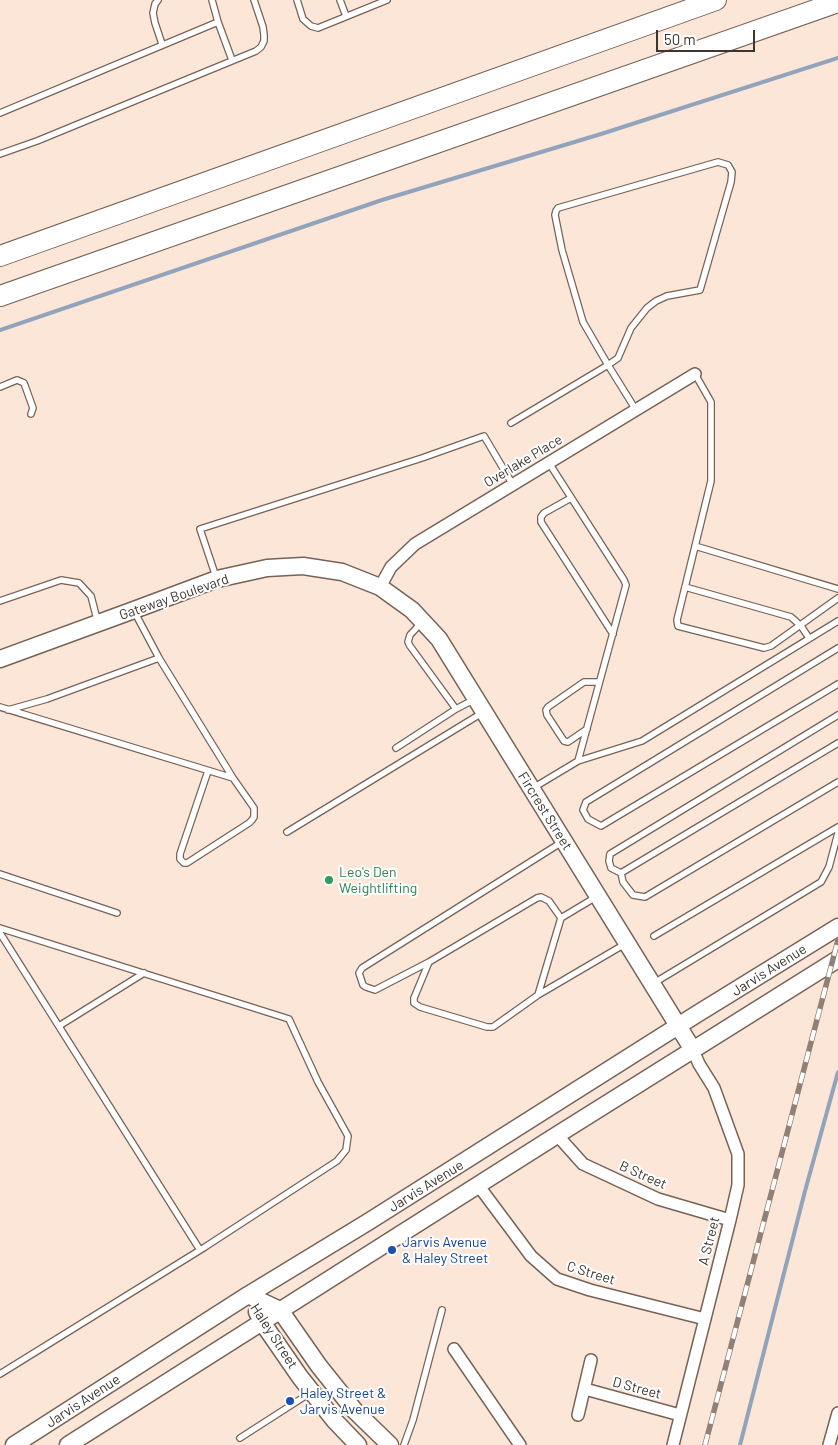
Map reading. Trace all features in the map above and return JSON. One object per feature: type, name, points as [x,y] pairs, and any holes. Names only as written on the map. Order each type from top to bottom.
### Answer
[{"type":"highway","points":[[0,245],[505,64],[676,0]]},
{"type":"highway","points":[[0,256],[716,0]]},
{"type":"highway","points":[[0,296],[838,2]]},
{"type":"main road","name":"Gateway Boulevard","points":[[0,659],[217,579],[267,568],[303,566],[342,572],[380,587]]},
{"type":"main road","name":"Fircrest Street","points":[[380,587],[412,610],[439,639],[693,1050]]},
{"type":"main road","name":"Jarvis Avenue","points":[[14,1445],[248,1295],[368,1222],[838,927]]},
{"type":"main road","name":"Jarvis Avenue","points":[[68,1445],[838,958]]},
{"type":"main road","name":"Haley Street","points":[[248,1295],[280,1310],[319,1366],[355,1411],[390,1445]]},
{"type":"main road","name":"Haley Street","points":[[248,1295],[262,1322],[312,1391],[335,1421],[358,1445]]},
{"type":"street","name":"Overlake Place","points":[[380,587],[391,567],[415,544],[695,374]]},
{"type":"street","name":"A Street","points":[[673,1445],[738,1185],[738,1154],[714,1088],[699,1064],[693,1050]]},
{"type":"street","name":"B Street","points":[[557,1135],[583,1164],[658,1199],[730,1220]]},
{"type":"street","name":"C Street","points":[[478,1185],[531,1256],[557,1279],[590,1290],[705,1318]]},
{"type":"street","points":[[454,1349],[520,1445]]},
{"type":"street","points":[[578,1415],[591,1360]]},
{"type":"street","name":"D Street","points":[[585,1389],[680,1416]]},
{"type":"street","points":[[829,1445],[838,1413]]},
{"type":"lane","points":[[158,0],[153,14],[162,44]]},
{"type":"lane","points":[[212,0],[232,60]]},
{"type":"lane","points":[[0,154],[37,141],[256,51],[264,41],[263,27],[254,0]]},
{"type":"lane","points":[[297,0],[303,18],[311,26],[318,28],[386,0]]},
{"type":"lane","points":[[340,0],[346,16]]},
{"type":"lane","points":[[0,113],[218,22]]},
{"type":"lane","points":[[511,423],[608,365],[618,358],[631,328],[647,308],[667,296],[700,290],[731,182],[732,172],[728,165],[718,162],[558,208],[556,211],[555,215],[562,250],[583,322],[608,365],[636,410]]},
{"type":"lane","points":[[695,374],[711,402],[711,481],[677,620],[678,626],[764,648],[771,646],[801,626],[838,598]]},
{"type":"lane","points":[[0,387],[17,380],[22,382],[33,408],[31,414]]},
{"type":"lane","points":[[217,579],[200,529],[422,458],[484,436],[513,485]]},
{"type":"lane","points":[[549,463],[624,580],[625,589],[578,761]]},
{"type":"lane","points":[[571,498],[544,513],[540,522],[613,634]]},
{"type":"lane","points":[[695,546],[838,589]]},
{"type":"lane","points":[[0,601],[61,580],[79,583],[91,596],[98,623]]},
{"type":"lane","points":[[685,587],[791,617],[801,626],[809,638]]},
{"type":"lane","points":[[134,610],[159,658],[233,778],[254,808],[252,820],[249,823],[187,863],[184,863],[180,859],[180,854],[208,771]]},
{"type":"lane","points":[[423,621],[410,635],[408,642],[456,710]]},
{"type":"lane","points":[[531,789],[578,761],[642,741],[838,621]]},
{"type":"lane","points":[[838,648],[586,802],[583,810],[588,819],[600,826],[838,684]]},
{"type":"lane","points":[[8,710],[47,699],[159,658]]},
{"type":"lane","points":[[587,729],[568,742],[561,740],[546,710],[584,682],[599,682]]},
{"type":"lane","points":[[396,748],[456,710],[480,705]]},
{"type":"lane","points":[[286,832],[480,705]]},
{"type":"lane","points":[[0,707],[233,778]]},
{"type":"lane","points":[[622,873],[610,868],[608,861],[610,854],[838,715]]},
{"type":"lane","points":[[622,873],[838,743]]},
{"type":"lane","points":[[622,873],[623,882],[633,894],[645,897],[838,782]]},
{"type":"lane","points":[[654,936],[838,827]]},
{"type":"lane","points":[[652,984],[821,882],[829,867],[838,833]]},
{"type":"lane","points":[[561,918],[549,901],[541,897],[537,898],[428,962],[375,990],[366,988],[359,973],[362,968],[564,841]]},
{"type":"lane","points":[[0,874],[118,913]]},
{"type":"lane","points":[[538,995],[561,918],[597,896]]},
{"type":"lane","points":[[0,928],[289,1019],[318,1082],[348,1136],[346,1150],[337,1160],[200,1250],[0,1374]]},
{"type":"lane","points":[[0,933],[200,1250]]},
{"type":"lane","points":[[428,962],[414,1001],[416,1005],[490,1027],[538,995],[626,943]]},
{"type":"lane","points":[[59,1026],[144,973]]},
{"type":"lane","points":[[404,1445],[442,1310]]},
{"type":"lane","points":[[240,1438],[312,1391]]},
{"type":"waterway","points":[[0,330],[382,200],[601,134],[838,58]]},
{"type":"waterway","points":[[740,1445],[805,1191],[838,1072]]},
{"type":"railway","points":[[705,1445],[838,940]]},
{"type":"place","name":"Leo's Den Weightlifting","points":[[329,880]]},
{"type":"place","name":"Jarvis Avenue & Haley Street","points":[[392,1250]]},
{"type":"place","name":"Haley Street & Jarvis Avenue","points":[[290,1401]]}]
